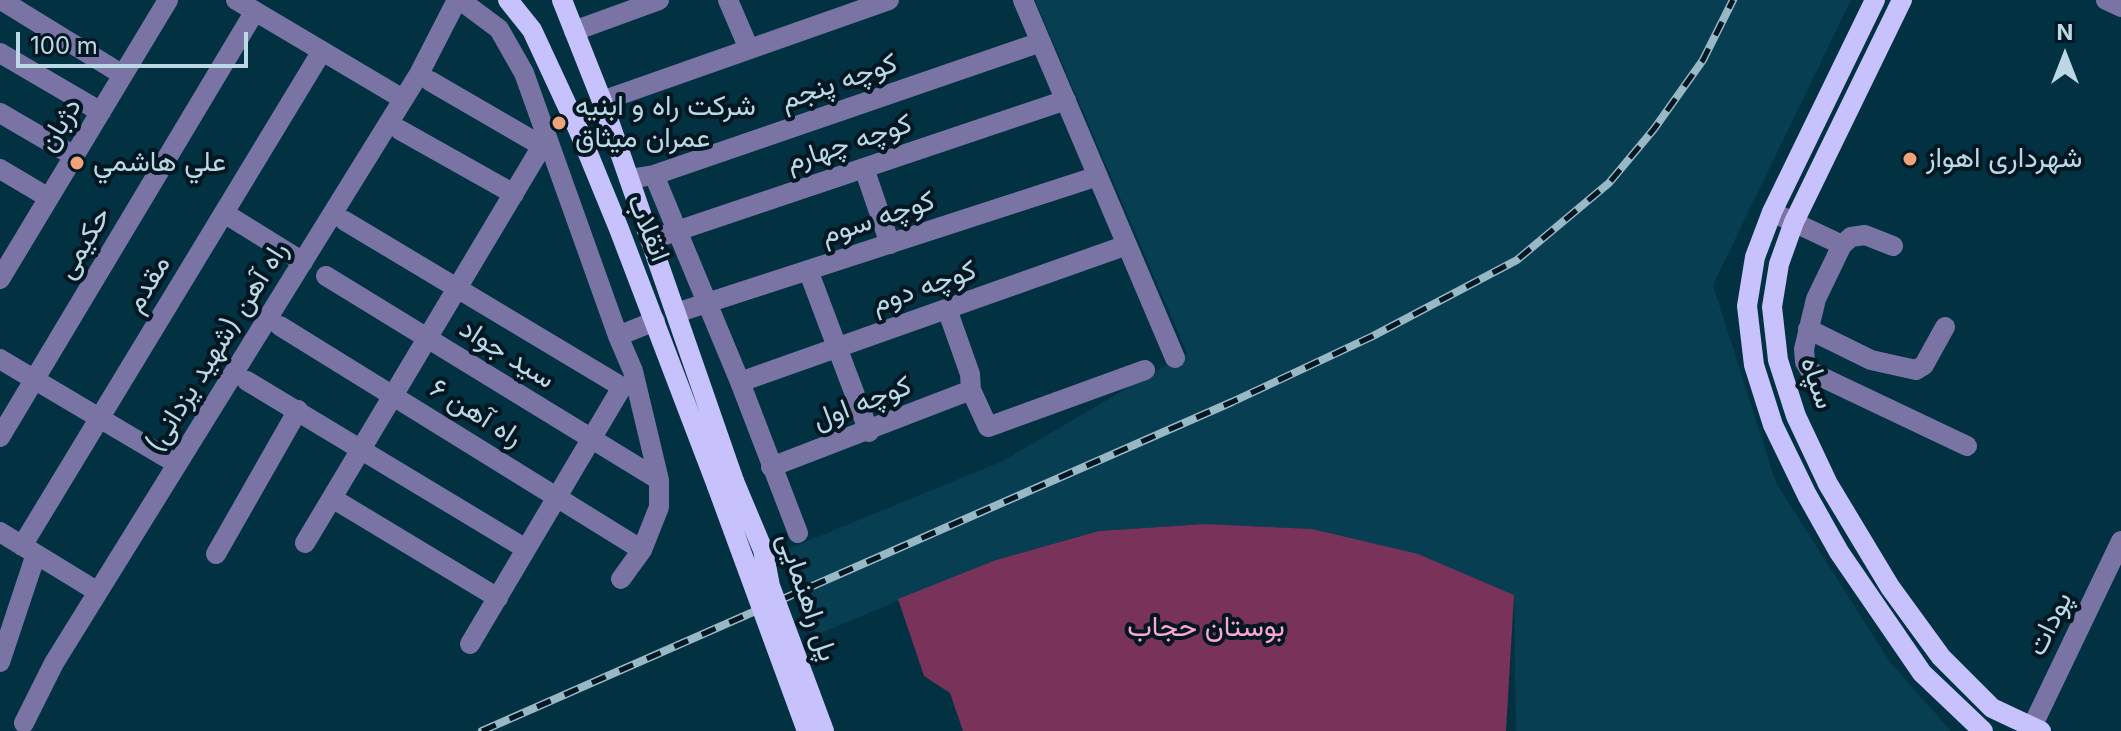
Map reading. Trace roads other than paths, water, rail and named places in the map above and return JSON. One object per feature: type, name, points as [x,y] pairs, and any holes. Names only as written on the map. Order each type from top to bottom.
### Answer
[{"type":"main road","name":"انقلاب","points":[[508,0],[532,30],[573,118],[655,321],[726,483]]},
{"type":"main road","name":"انقلاب","points":[[562,0],[602,101],[676,313],[726,483]]},
{"type":"main road","name":"سپاه","points":[[1875,0],[1772,212],[1755,257],[1747,306],[1754,365],[1773,425],[1807,495],[1870,600],[1922,673],[1983,731]]},
{"type":"main road","name":"سپاه","points":[[1902,0],[1794,222],[1779,264],[1772,307],[1778,360],[1796,416],[1860,540],[1941,657],[1992,708],[2034,730]]},
{"type":"main road","name":"پل راهنمایی","points":[[726,483],[807,731]]},
{"type":"main road","name":"پل راهنمایی","points":[[726,483],[763,550],[770,586],[824,731]]},
{"type":"street","name":"دژبان","points":[[0,279],[168,0]]},
{"type":"street","points":[[236,0],[403,99]]},
{"type":"street","points":[[458,0],[499,29],[524,73],[546,144],[633,371],[659,480],[659,507],[642,550],[621,579]]},
{"type":"street","name":"راه آهن (شهید یزدانی)","points":[[24,723],[54,663],[419,74],[458,0]]},
{"type":"street","points":[[574,31],[659,0]]},
{"type":"street","points":[[728,0],[749,49]]},
{"type":"street","points":[[602,101],[889,0]]},
{"type":"street","points":[[1023,0],[1175,358]]},
{"type":"street","points":[[2106,0],[2121,7]]},
{"type":"street","points":[[4,4],[123,75]]},
{"type":"street","name":"حکیمی","points":[[0,437],[255,11]]},
{"type":"street","name":"کوچه پنجم","points":[[629,179],[654,175],[1041,42]]},
{"type":"street","name":"مقدم","points":[[0,662],[29,550],[100,419],[322,51]]},
{"type":"street","points":[[0,53],[101,112]]},
{"type":"street","points":[[430,81],[546,144]]},
{"type":"street","name":"کوچه چهارم","points":[[650,240],[1066,100]]},
{"type":"street","points":[[0,113],[74,156]]},
{"type":"street","points":[[400,130],[514,194]]},
{"type":"street","points":[[305,543],[546,144]]},
{"type":"street","points":[[864,168],[890,244]]},
{"type":"street","points":[[0,169],[49,198]]},
{"type":"street","points":[[654,175],[740,382],[798,533]]},
{"type":"street","name":"کوچه سوم","points":[[676,313],[1098,176]]},
{"type":"street","points":[[1772,212],[1842,245]]},
{"type":"street","points":[[224,213],[303,262]]},
{"type":"street","points":[[345,221],[622,387],[470,644]]},
{"type":"street","points":[[1893,246],[1865,235],[1851,237],[1842,245],[1816,299],[1808,329],[1805,362],[1811,372],[1967,446]]},
{"type":"street","name":"کوچه دوم","points":[[740,382],[1127,245]]},
{"type":"street","points":[[808,270],[869,432]]},
{"type":"street","name":"سید جواد","points":[[326,276],[659,480]]},
{"type":"street","points":[[947,309],[970,374],[971,390],[988,427],[1145,370]]},
{"type":"street","points":[[618,336],[655,321]]},
{"type":"street","name":"راه آهن ۶","points":[[280,326],[642,550]]},
{"type":"street","points":[[1808,329],[1871,360],[1916,370],[1924,365],[1945,327]]},
{"type":"street","points":[[0,359],[177,464]]},
{"type":"street","points":[[1859,394],[1871,360]]},
{"type":"street","points":[[247,381],[526,549]]},
{"type":"street","name":"کوچه اول","points":[[771,467],[869,432],[971,390]]},
{"type":"street","points":[[216,554],[298,410]]},
{"type":"street","points":[[332,498],[498,598]]},
{"type":"street","points":[[0,532],[98,592]]},
{"type":"street","name":"پودات","points":[[2034,730],[2121,541]]},
{"type":"railway","points":[[482,731],[1232,402],[1373,336],[1517,260],[1609,183],[1654,129],[1703,60],[1733,0]]},
{"type":"place","name":"شرکت راه و ابنیه عمران میثاق","points":[[559,123]]},
{"type":"place","name":"شهرداری اهواز","points":[[1910,159]]},
{"type":"place","name":"علي هاشمي","points":[[77,163]]},
{"type":"park label","name":"بوستان حجاب","points":[[1206,628]]}]
